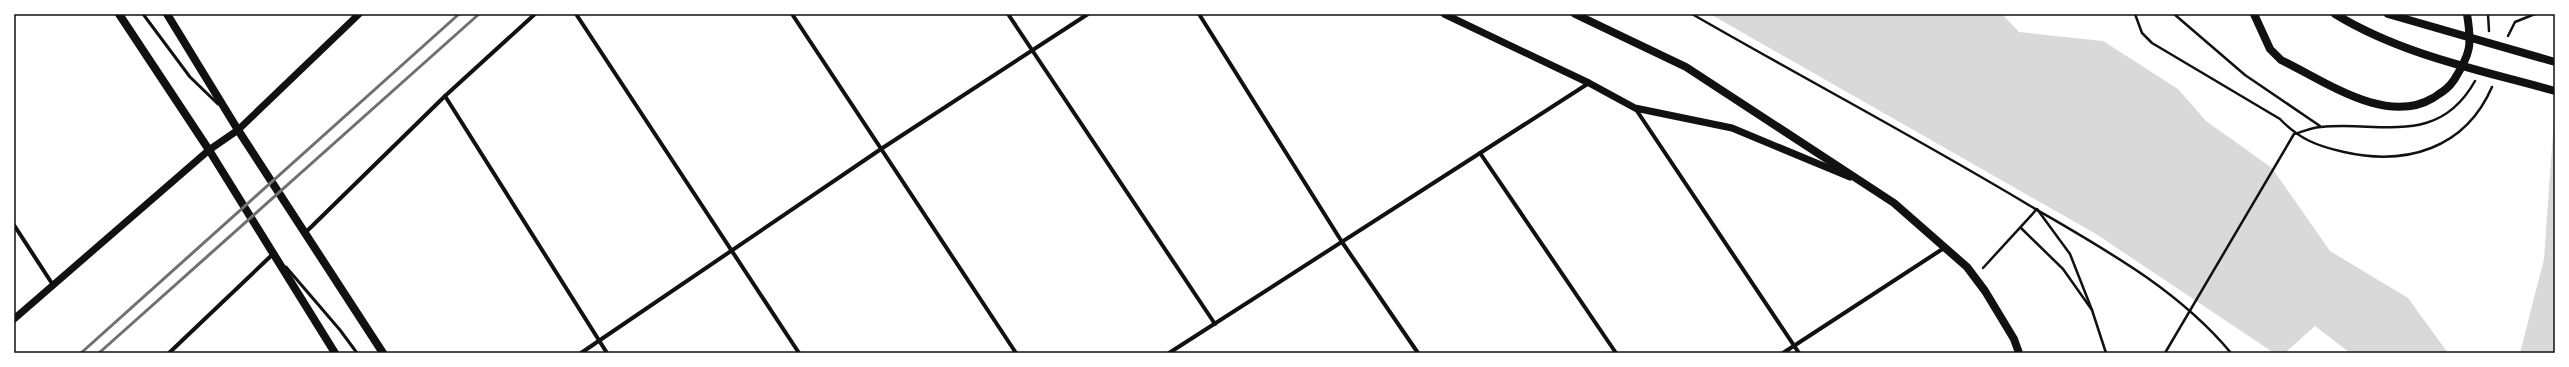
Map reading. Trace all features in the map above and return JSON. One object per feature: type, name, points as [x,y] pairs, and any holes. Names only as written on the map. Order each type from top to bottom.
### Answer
[{"type":"main road","points":[[119,14],[209,150],[274,253],[291,286],[335,353]]},
{"type":"main road","points":[[167,14],[238,130],[306,232],[383,353]]},
{"type":"main road","points":[[1574,14],[1686,67],[1894,203],[1967,267],[2014,340],[2019,353]]},
{"type":"main road","points":[[2254,14],[2270,49],[2281,60],[2373,105],[2397,109],[2423,104],[2448,89],[2467,59],[2470,37],[2467,14]]},
{"type":"main road","points":[[2335,14],[2364,32],[2412,51],[2555,91]]},
{"type":"main road","points":[[2388,14],[2555,62]]},
{"type":"main road","points":[[2409,14],[2414,22]]},
{"type":"street","points":[[14,319],[209,150],[238,130],[359,14]]},
{"type":"street","points":[[306,232],[445,96],[535,14]]},
{"type":"street","points":[[576,14],[799,353]]},
{"type":"street","points":[[792,14],[1016,353]]},
{"type":"street","points":[[1008,14],[1214,324]]},
{"type":"street","points":[[581,353],[881,149],[1088,14]]},
{"type":"street","points":[[1199,14],[1342,242],[1418,353]]},
{"type":"street","points":[[1444,14],[1589,83],[1635,108],[1732,128],[1864,183]]},
{"type":"street","points":[[1169,353],[1589,83]]},
{"type":"street","points":[[445,96],[607,353]]},
{"type":"street","points":[[1635,108],[1799,353]]},
{"type":"street","points":[[1480,153],[1616,353]]},
{"type":"street","points":[[14,225],[53,285]]},
{"type":"street","points":[[1783,353],[1944,248]]},
{"type":"street","points":[[169,353],[274,253]]},
{"type":"lane","points":[[144,14],[190,77],[228,113]]},
{"type":"lane","points":[[274,253],[340,330],[356,353]]},
{"type":"path","points":[[1692,14],[2037,209],[2116,256],[2191,310],[2231,353]]},
{"type":"path","points":[[2135,14],[2142,33],[2152,43],[2280,119],[2294,134],[2165,353]]},
{"type":"path","points":[[2174,14],[2245,75],[2320,127]]},
{"type":"path","points":[[1974,276],[2021,228],[2037,209]]},
{"type":"path","points":[[2037,209],[2070,254],[2092,310],[2106,353]]},
{"type":"path","points":[[2021,228],[2063,269],[2092,310]]},
{"type":"shaded area","points":[[1710,14],[2002,14],[2019,32],[2103,41],[2178,89],[2206,121],[2272,168],[2330,251],[2408,298],[2448,353],[2350,353],[2315,326],[2285,353],[2274,353],[2096,234]]},
{"type":"shaded area","points":[[2555,105],[2555,353],[2520,353],[2544,259]]},
{"type":"railway","points":[[81,353],[459,14]]},
{"type":"railway","points":[[99,353],[479,14]]}]
